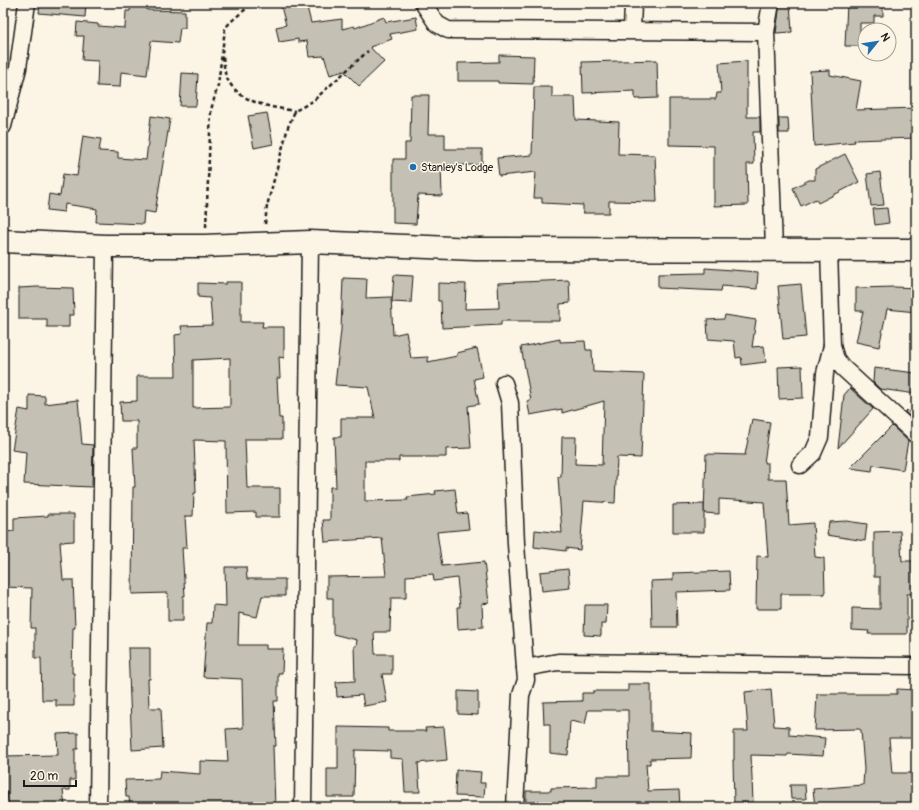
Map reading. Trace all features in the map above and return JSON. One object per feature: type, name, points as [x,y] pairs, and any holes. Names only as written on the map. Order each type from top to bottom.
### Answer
[{"type":"street","points":[[3,126],[18,68],[27,3]]},
{"type":"street","points":[[423,3],[437,24],[448,30],[766,32]]},
{"type":"street","points":[[632,30],[633,3]]},
{"type":"street","points":[[771,3],[766,32],[774,248]]},
{"type":"street","points":[[3,240],[104,246],[204,246],[310,242],[475,249],[774,248],[916,250]]},
{"type":"street","points":[[303,807],[310,242]]},
{"type":"street","points":[[98,807],[104,246]]},
{"type":"street","points":[[829,249],[832,346],[836,359],[843,368],[916,435]]},
{"type":"street","points":[[800,465],[813,452],[820,437],[825,373],[832,346]]},
{"type":"street","points":[[504,383],[510,403],[516,544],[526,680],[521,695],[515,807]]},
{"type":"street","points":[[525,668],[558,662],[916,666]]},
{"type":"path","points":[[204,246],[210,173],[211,110],[218,85],[225,30],[228,23],[240,15],[252,3]]},
{"type":"path","points":[[263,244],[267,206],[288,127],[295,111],[313,101],[368,51]]},
{"type":"path","points":[[222,55],[226,76],[235,88],[246,97],[260,105],[295,111]]},
{"type":"building","points":[[40,3],[86,3],[85,17],[39,13]]},
{"type":"building","points":[[131,3],[147,4],[147,10],[185,11],[185,28],[180,28],[178,43],[151,41],[147,75],[121,72],[120,87],[97,86],[98,61],[82,60],[84,36],[76,36],[77,22],[98,24],[98,26],[125,28],[126,11],[130,11]]},
{"type":"building","points":[[280,3],[306,3],[311,23],[342,19],[342,29],[354,26],[355,28],[384,17],[386,22],[416,17],[418,29],[390,34],[392,39],[370,47],[384,62],[359,86],[344,71],[330,75],[324,56],[309,57],[307,41],[298,42],[298,39],[279,42],[276,27],[286,25]]},
{"type":"building","points":[[780,3],[790,3],[792,32],[776,33]]},
{"type":"building","points":[[847,3],[883,3],[883,16],[874,16],[874,22],[857,22],[857,46],[845,46]]},
{"type":"building","points":[[499,55],[534,56],[533,84],[498,83],[498,81],[458,81],[458,63],[499,62]]},
{"type":"building","points":[[657,60],[658,98],[635,99],[635,91],[583,93],[582,62]]},
{"type":"building","points":[[747,61],[747,117],[760,117],[760,132],[753,132],[754,164],[747,164],[748,205],[714,206],[714,146],[669,145],[669,99],[716,99],[717,93],[721,93],[719,63]]},
{"type":"building","points":[[830,70],[830,75],[861,81],[856,110],[916,108],[916,138],[854,140],[855,142],[814,146],[810,71]]},
{"type":"building","points":[[182,73],[198,74],[196,106],[180,106]]},
{"type":"building","points":[[534,87],[552,87],[552,97],[575,97],[576,120],[619,122],[618,154],[655,155],[657,202],[609,201],[609,213],[583,213],[583,205],[542,203],[542,198],[534,198],[536,172],[499,176],[497,158],[532,155]]},
{"type":"building","points":[[411,95],[429,95],[428,134],[445,134],[445,149],[482,149],[482,165],[441,165],[442,196],[418,195],[416,224],[393,223],[393,159],[405,159],[405,143],[410,143]]},
{"type":"building","points":[[267,113],[273,144],[254,148],[248,116]]},
{"type":"building","points":[[151,116],[170,119],[155,213],[144,211],[143,224],[96,222],[97,209],[65,204],[64,212],[47,210],[49,194],[60,196],[63,174],[77,176],[83,136],[101,139],[99,151],[118,152],[118,158],[146,160]]},
{"type":"building","points":[[779,118],[788,118],[789,133],[779,133]]},
{"type":"building","points":[[845,154],[859,182],[818,203],[816,199],[801,206],[793,188],[809,180],[815,180],[815,169]]},
{"type":"building","points":[[880,172],[884,205],[871,206],[867,174]]},
{"type":"building","points":[[887,208],[889,223],[875,225],[873,209]]},
{"type":"building","points":[[705,268],[758,272],[757,289],[722,286],[721,291],[658,288],[658,274],[705,273]]},
{"type":"building","points":[[394,275],[413,276],[411,303],[392,302]]},
{"type":"building","points":[[343,278],[367,279],[366,298],[391,297],[393,335],[406,332],[411,358],[428,357],[428,362],[457,356],[457,353],[477,348],[483,377],[474,379],[479,404],[468,406],[471,448],[446,449],[446,457],[399,457],[399,461],[365,461],[365,501],[408,500],[407,497],[436,494],[435,491],[455,489],[458,514],[467,513],[469,529],[437,532],[442,566],[484,562],[489,603],[482,604],[483,627],[458,629],[457,607],[460,607],[457,578],[434,581],[433,574],[406,576],[406,598],[391,598],[390,632],[374,632],[375,654],[392,654],[392,674],[382,674],[387,702],[364,706],[362,695],[337,697],[336,682],[355,681],[354,646],[356,646],[357,640],[333,634],[333,598],[327,598],[327,577],[386,576],[382,538],[325,542],[323,520],[330,520],[330,487],[336,487],[334,437],[341,437],[341,418],[375,418],[368,387],[335,385],[341,330]]},
{"type":"building","points":[[569,280],[570,303],[560,304],[560,321],[501,321],[501,325],[442,328],[441,301],[438,301],[438,283],[466,284],[465,309],[499,308],[498,283]]},
{"type":"building","points":[[226,282],[241,282],[241,322],[263,322],[262,327],[284,327],[284,358],[279,357],[280,378],[277,378],[279,418],[282,418],[282,439],[245,439],[247,488],[280,488],[280,517],[256,517],[256,512],[227,513],[226,441],[194,440],[196,493],[194,493],[193,516],[185,516],[187,548],[182,548],[185,596],[183,596],[183,621],[168,621],[168,593],[132,594],[133,487],[135,487],[133,448],[137,448],[137,421],[121,421],[120,402],[137,401],[137,376],[176,376],[175,335],[182,334],[181,326],[212,325],[210,298],[198,297],[198,283],[226,284]],"holes":[[[230,358],[230,407],[193,408],[193,360]]]},
{"type":"building","points":[[801,284],[806,337],[783,339],[778,286]]},
{"type":"building","points":[[19,288],[73,288],[74,315],[69,315],[69,327],[47,327],[47,319],[19,319]]},
{"type":"building","points":[[856,288],[916,288],[916,312],[887,309],[879,347],[856,342],[863,311],[856,311]]},
{"type":"building","points":[[725,315],[756,320],[752,347],[764,346],[766,362],[742,365],[741,357],[736,358],[734,341],[708,339],[707,320],[724,319]]},
{"type":"building","points":[[560,339],[560,342],[585,341],[586,350],[592,350],[593,372],[644,374],[641,458],[617,457],[615,503],[584,501],[580,550],[566,548],[566,551],[534,547],[535,530],[562,533],[558,477],[561,477],[562,437],[576,437],[575,464],[602,465],[604,401],[562,413],[562,409],[530,415],[527,401],[531,400],[521,347]]},
{"type":"building","points":[[802,366],[803,398],[779,399],[778,367]]},
{"type":"building","points":[[874,368],[916,373],[916,394],[880,389],[873,382]]},
{"type":"building","points":[[850,388],[873,409],[838,448],[844,395]]},
{"type":"building","points":[[29,395],[45,396],[45,404],[78,400],[82,444],[93,445],[92,487],[24,484],[26,452],[12,450],[19,409],[29,411]]},
{"type":"building","points":[[907,410],[916,419],[916,422],[905,412]]},
{"type":"building","points":[[752,419],[770,422],[764,463],[768,463],[768,479],[786,479],[789,525],[813,523],[815,557],[824,558],[825,594],[781,594],[781,609],[756,609],[757,556],[768,557],[764,502],[719,499],[719,514],[704,513],[706,454],[745,455]]},
{"type":"building","points":[[892,426],[908,441],[903,470],[873,465],[872,471],[850,468]]},
{"type":"building","points":[[704,504],[704,532],[673,532],[673,505]]},
{"type":"building","points":[[48,514],[74,514],[74,541],[60,542],[63,580],[73,580],[75,628],[73,628],[72,673],[74,673],[74,706],[56,706],[56,700],[42,700],[41,658],[35,658],[35,628],[31,628],[32,588],[3,587],[3,544],[7,544],[6,532],[14,531],[14,518],[48,516]]},
{"type":"building","points":[[846,521],[867,524],[865,541],[827,535],[829,522]]},
{"type":"building","points":[[900,531],[902,561],[914,561],[914,594],[907,594],[907,634],[868,634],[869,631],[852,630],[852,608],[880,609],[880,577],[874,577],[874,532]]},
{"type":"building","points":[[225,567],[246,567],[247,579],[285,579],[285,596],[262,596],[257,617],[239,613],[238,645],[266,645],[266,649],[283,649],[282,673],[278,673],[278,701],[274,701],[276,746],[273,746],[275,807],[130,807],[129,797],[126,797],[125,780],[159,779],[160,771],[200,774],[200,761],[228,762],[226,729],[243,728],[242,679],[203,677],[207,623],[212,623],[213,605],[226,606]]},
{"type":"building","points":[[568,569],[570,588],[542,591],[540,572]]},
{"type":"building","points":[[729,571],[730,590],[676,592],[677,627],[652,627],[651,581],[673,580],[673,573]]},
{"type":"building","points":[[585,605],[607,605],[606,624],[601,624],[601,636],[584,635]]},
{"type":"building","points":[[128,648],[150,648],[150,679],[148,679],[149,708],[161,708],[163,748],[132,750]]},
{"type":"building","points":[[628,684],[651,684],[651,731],[692,733],[691,758],[650,759],[650,764],[646,764],[648,791],[679,790],[680,806],[526,807],[526,791],[551,791],[551,788],[597,787],[597,776],[629,776],[628,710],[588,710],[585,724],[570,721],[568,755],[550,753],[550,724],[544,724],[543,702],[582,701],[582,693],[593,693],[593,691],[628,691]]},
{"type":"building","points":[[771,689],[774,726],[789,727],[789,735],[825,738],[823,756],[788,754],[787,756],[751,755],[753,802],[734,804],[734,731],[748,731],[745,692]]},
{"type":"building","points":[[897,689],[916,690],[916,738],[889,738],[892,773],[916,773],[916,807],[815,807],[813,789],[863,785],[864,769],[861,730],[815,730],[817,694],[897,694]]},
{"type":"building","points":[[458,691],[478,692],[478,715],[458,714]]},
{"type":"building","points":[[338,727],[388,728],[388,731],[426,731],[425,728],[444,727],[447,760],[418,763],[420,792],[405,792],[403,759],[390,758],[390,751],[355,750],[354,797],[327,797],[327,769],[338,769]]},
{"type":"building","points":[[78,733],[78,749],[75,749],[75,780],[70,780],[70,790],[63,790],[65,807],[9,807],[7,792],[3,792],[3,756],[58,755],[57,734]]},
{"type":"building","points":[[456,770],[481,772],[480,783],[485,783],[484,797],[455,796]]},
{"type":"building","points":[[790,785],[805,785],[806,799],[791,799]]},
{"type":"place","name":"Stanley's Lodge","points":[[413,167]]}]
